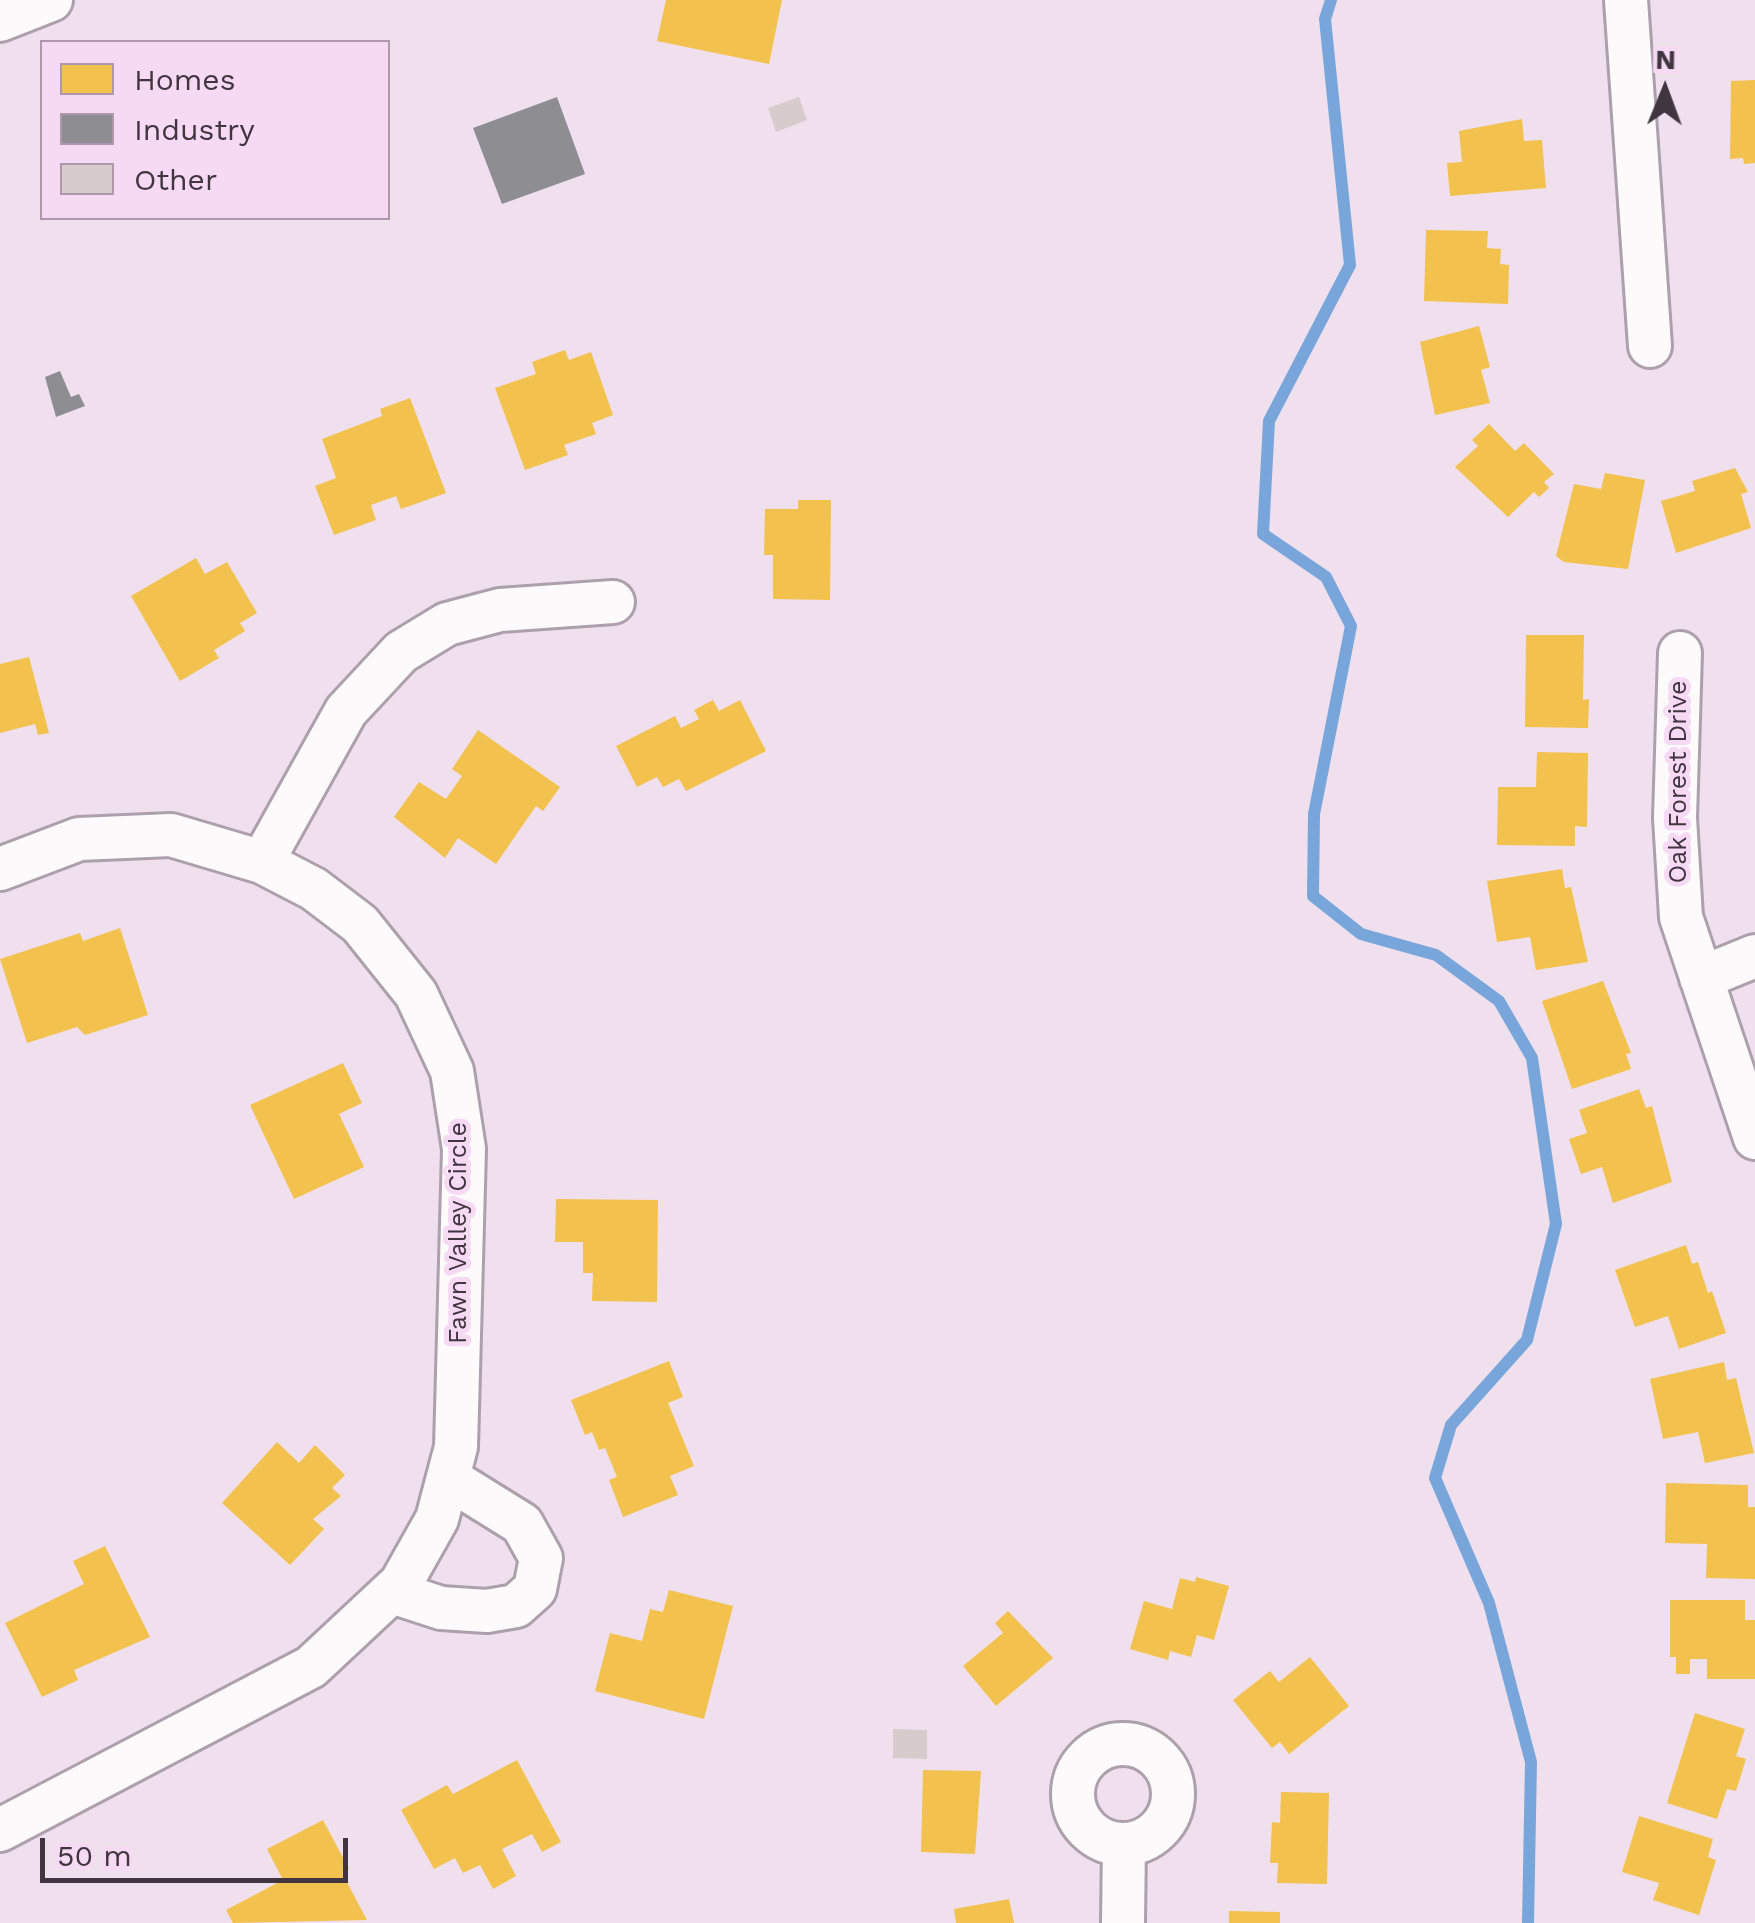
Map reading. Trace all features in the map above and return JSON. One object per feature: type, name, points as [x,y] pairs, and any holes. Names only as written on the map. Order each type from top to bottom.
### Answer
[{"type":"street","points":[[0,20],[51,0]]},
{"type":"street","points":[[1626,0],[1650,346]]},
{"type":"street","points":[[262,862],[346,711],[401,652],[446,624],[500,610],[613,602]]},
{"type":"street","name":"Oak Forest Drive","points":[[1680,653],[1676,866],[1680,917],[1755,1138]]},
{"type":"street","name":"Fawn Valley Circle","points":[[0,869],[78,839],[171,835],[262,862],[314,889],[360,924],[416,994],[452,1071],[464,1149],[456,1447],[438,1519],[392,1592],[311,1666],[0,1830]]},
{"type":"street","points":[[1701,978],[1755,956]]},
{"type":"street","points":[[392,1592],[441,1608],[487,1611],[516,1606],[535,1589],[541,1558],[522,1524],[448,1478]]},
{"type":"street","points":[[1122,1923],[1124,1844]]},
{"type":"building: Homes","points":[[666,0],[782,0],[769,64],[657,41]]},
{"type":"building: Homes","points":[[1755,80],[1755,163],[1744,164],[1743,158],[1730,159],[1731,81]]},
{"type":"building: Homes","points":[[1522,119],[1524,141],[1542,140],[1546,188],[1450,196],[1447,163],[1462,162],[1459,131]]},
{"type":"building: Homes","points":[[1426,230],[1488,231],[1487,248],[1501,249],[1500,264],[1509,265],[1508,304],[1424,301]]},
{"type":"building: Homes","points":[[1479,326],[1490,367],[1481,370],[1490,403],[1435,415],[1420,342]]},
{"type":"building: Homes","points":[[565,350],[569,360],[591,352],[613,415],[592,423],[596,434],[564,445],[568,455],[525,470],[495,388],[536,374],[532,362]]},
{"type":"building: Homes","points":[[410,398],[446,493],[401,509],[396,496],[371,505],[376,520],[334,535],[315,486],[336,478],[322,439],[382,416],[380,409]]},
{"type":"building: Homes","points":[[1489,424],[1515,451],[1524,443],[1554,474],[1544,482],[1549,488],[1539,497],[1534,492],[1508,517],[1455,467],[1478,446],[1472,440]]},
{"type":"building: Homes","points":[[1735,468],[1748,492],[1741,494],[1751,528],[1676,553],[1661,501],[1695,491],[1692,481]]},
{"type":"building: Homes","points":[[1605,473],[1645,480],[1628,569],[1564,562],[1556,556],[1574,484],[1601,489]]},
{"type":"building: Homes","points":[[798,500],[831,500],[830,600],[773,599],[773,555],[764,555],[765,509],[798,509]]},
{"type":"building: Homes","points":[[196,558],[205,574],[227,562],[257,613],[240,623],[245,631],[214,650],[219,658],[180,681],[131,596]]},
{"type":"building: Homes","points":[[1526,635],[1584,635],[1583,700],[1589,699],[1588,728],[1525,727]]},
{"type":"building: Homes","points":[[29,657],[49,733],[38,735],[35,724],[0,733],[0,664]]},
{"type":"building: Homes","points":[[713,700],[719,711],[740,700],[766,751],[686,791],[679,779],[663,787],[657,777],[637,787],[616,746],[675,716],[681,728],[699,719],[694,710]]},
{"type":"building: Homes","points":[[478,730],[560,787],[543,811],[536,806],[496,864],[458,838],[445,858],[394,817],[419,782],[446,799],[462,776],[452,769]]},
{"type":"building: Homes","points":[[1537,752],[1588,753],[1587,827],[1575,826],[1575,846],[1497,845],[1498,787],[1536,787]]},
{"type":"building: Homes","points":[[1562,869],[1565,888],[1571,887],[1588,962],[1536,970],[1530,937],[1497,942],[1487,881]]},
{"type":"building: Homes","points":[[120,928],[148,1015],[85,1035],[77,1027],[27,1043],[0,959],[80,933],[83,941]]},
{"type":"building: Homes","points":[[1603,981],[1631,1053],[1626,1054],[1631,1069],[1572,1089],[1542,1001]]},
{"type":"building: Homes","points":[[343,1063],[362,1103],[339,1114],[364,1167],[294,1199],[250,1105]]},
{"type":"building: Homes","points":[[1639,1089],[1646,1108],[1652,1106],[1672,1182],[1613,1203],[1602,1167],[1581,1174],[1569,1139],[1587,1133],[1579,1110]]},
{"type":"building: Homes","points":[[556,1199],[658,1200],[657,1302],[592,1301],[593,1273],[583,1273],[583,1242],[555,1242]]},
{"type":"building: Homes","points":[[1686,1245],[1692,1264],[1698,1262],[1708,1293],[1712,1291],[1726,1333],[1679,1349],[1668,1316],[1635,1327],[1615,1270]]},
{"type":"building: Homes","points":[[669,1361],[683,1397],[668,1403],[694,1466],[670,1476],[678,1495],[623,1517],[609,1480],[617,1477],[605,1448],[599,1450],[592,1432],[585,1435],[571,1400]]},
{"type":"building: Homes","points":[[1724,1362],[1727,1380],[1736,1378],[1754,1453],[1705,1463],[1698,1432],[1663,1439],[1650,1379]]},
{"type":"building: Homes","points":[[277,1442],[299,1463],[315,1445],[345,1475],[332,1488],[341,1496],[313,1519],[324,1529],[290,1565],[222,1503]]},
{"type":"building: Homes","points":[[1666,1483],[1748,1485],[1748,1507],[1755,1507],[1755,1579],[1706,1578],[1707,1544],[1665,1543]]},
{"type":"building: Homes","points":[[105,1546],[150,1637],[74,1670],[78,1680],[42,1697],[5,1623],[84,1584],[73,1561]]},
{"type":"building: Homes","points":[[1196,1577],[1229,1586],[1214,1640],[1197,1635],[1191,1657],[1170,1651],[1168,1660],[1130,1649],[1144,1601],[1172,1609],[1180,1578],[1195,1582]]},
{"type":"building: Homes","points":[[669,1590],[733,1606],[704,1719],[595,1691],[610,1633],[642,1641],[650,1609],[663,1612]]},
{"type":"building: Homes","points":[[1670,1600],[1745,1600],[1745,1620],[1755,1620],[1755,1679],[1707,1679],[1707,1659],[1690,1659],[1690,1674],[1676,1674],[1676,1657],[1670,1657]]},
{"type":"building: Homes","points":[[1008,1611],[1053,1658],[996,1706],[963,1666],[1003,1633],[995,1623]]},
{"type":"building: Homes","points":[[1310,1657],[1349,1706],[1289,1754],[1280,1742],[1272,1748],[1233,1700],[1270,1671],[1279,1682]]},
{"type":"building: Homes","points":[[1695,1713],[1745,1729],[1736,1756],[1746,1759],[1736,1791],[1727,1789],[1717,1819],[1667,1803]]},
{"type":"building: Homes","points":[[517,1760],[561,1842],[542,1852],[532,1834],[502,1849],[516,1876],[493,1889],[480,1865],[463,1873],[455,1858],[434,1869],[401,1810],[447,1785],[453,1794]]},
{"type":"building: Homes","points":[[923,1770],[981,1771],[975,1854],[921,1852]]},
{"type":"building: Homes","points":[[1281,1792],[1329,1793],[1327,1884],[1277,1883],[1278,1863],[1270,1863],[1272,1822],[1280,1823]]},
{"type":"building: Homes","points":[[1639,1816],[1713,1839],[1708,1857],[1716,1860],[1699,1915],[1653,1900],[1659,1883],[1622,1872]]},
{"type":"building: Homes","points":[[323,1820],[349,1869],[342,1873],[367,1920],[233,1923],[226,1910],[283,1880],[267,1849]]},
{"type":"building: Homes","points":[[1009,1899],[1014,1923],[956,1923],[954,1909]]},
{"type":"building: Homes","points":[[1229,1911],[1280,1912],[1280,1923],[1229,1923]]},
{"type":"building: Industry","points":[[557,97],[585,174],[502,204],[473,128]]},
{"type":"building: Industry","points":[[60,371],[71,397],[79,394],[85,406],[56,417],[45,377]]},
{"type":"building: Other","points":[[799,97],[807,120],[776,132],[768,108]]},
{"type":"building: Other","points":[[893,1729],[927,1730],[927,1759],[893,1758]]},
{"type":"waterway","points":[[1331,0],[1325,19],[1350,265],[1269,421],[1263,534],[1326,577],[1351,626],[1314,814],[1313,896],[1361,934],[1436,955],[1499,1001],[1532,1058],[1556,1224],[1527,1340],[1451,1425],[1435,1478],[1489,1603],[1531,1762],[1528,1923]]}]
